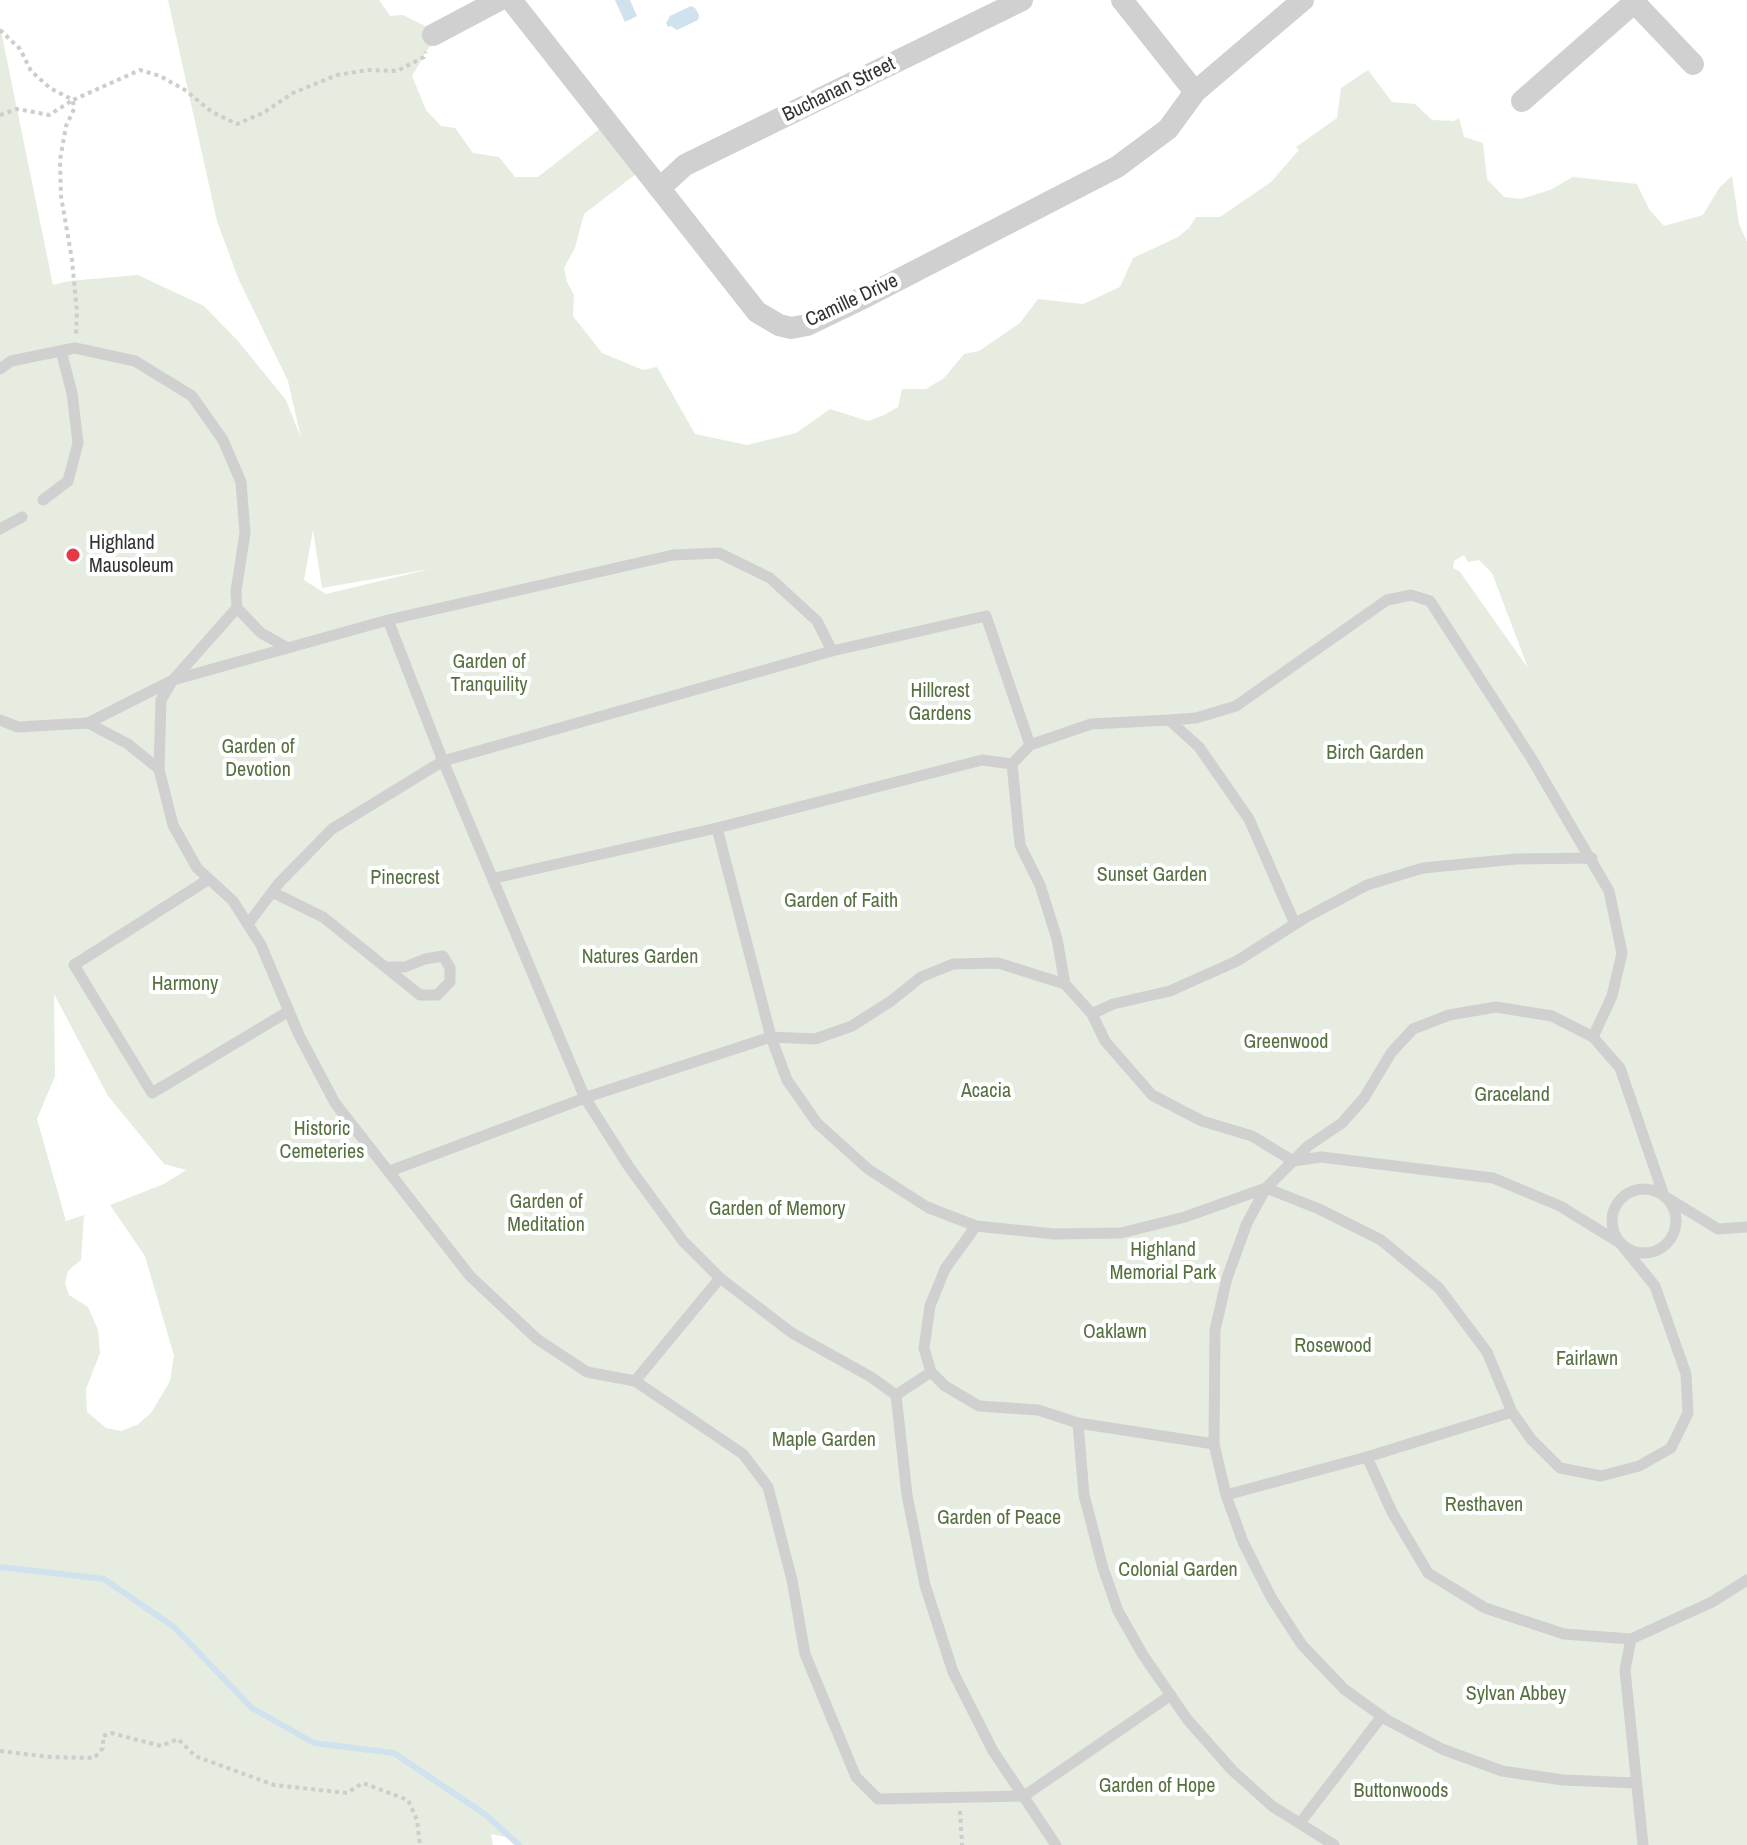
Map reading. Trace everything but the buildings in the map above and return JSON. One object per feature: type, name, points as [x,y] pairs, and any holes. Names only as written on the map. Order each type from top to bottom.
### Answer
[{"type":"street","points":[[433,35],[499,0]]},
{"type":"street","name":"Camille Drive","points":[[511,0],[757,312],[791,328],[807,325],[867,296],[1117,167],[1168,129],[1195,92]]},
{"type":"street","name":"Buchanan Street","points":[[661,187],[685,165],[1022,0]]},
{"type":"street","points":[[1122,0],[1195,92],[1303,0]]},
{"type":"street","points":[[1522,101],[1635,1],[1693,64]]},
{"type":"lane","points":[[0,369],[11,361],[75,348],[135,361],[192,396],[223,440],[241,482],[245,533],[236,591],[237,608],[261,633],[288,648]]},
{"type":"lane","points":[[43,500],[68,481],[78,443],[72,393],[61,351]]},
{"type":"lane","points":[[0,529],[22,517]]},
{"type":"lane","points":[[0,720],[18,727],[88,723],[173,680],[388,620],[673,555],[719,553],[770,578],[817,621],[832,651]]},
{"type":"lane","points":[[1065,984],[1057,939],[1040,885],[1020,845],[1012,764],[1030,745],[1091,724],[1196,718],[1236,706],[1387,600],[1411,595],[1430,601],[1592,858],[1609,891],[1622,953],[1612,996],[1593,1037]]},
{"type":"lane","points":[[237,608],[173,680],[161,700],[159,769],[173,825],[197,868],[233,901],[261,945],[289,1011],[335,1103],[470,1276],[537,1339],[587,1372],[635,1381],[743,1454],[768,1487],[792,1580],[805,1654],[856,1777],[878,1799],[1024,1796],[1171,1695]]},
{"type":"lane","points":[[248,924],[272,892],[332,829],[443,761],[832,651],[986,616],[1030,745]]},
{"type":"lane","points":[[388,620],[443,761],[495,878],[585,1098],[629,1167],[683,1241],[720,1278],[792,1333],[871,1377],[896,1395],[907,1495],[930,1600],[953,1672],[993,1751],[1056,1845]]},
{"type":"lane","points":[[1169,720],[1199,747],[1249,819],[1295,924]]},
{"type":"lane","points":[[88,723],[128,744],[159,769]]},
{"type":"lane","points":[[495,878],[717,828],[982,760],[1012,764]]},
{"type":"lane","points":[[717,828],[771,1037],[787,1080],[817,1123],[868,1169],[927,1207],[976,1226],[1054,1234],[1121,1233],[1185,1217],[1266,1188],[1319,1209],[1381,1240],[1439,1288],[1487,1352],[1512,1412],[1531,1439],[1560,1468],[1601,1476],[1639,1466],[1671,1448],[1688,1413],[1686,1374],[1655,1286],[1615,1234],[1613,1213],[1624,1196],[1644,1189],[1664,1196],[1718,1229],[1747,1227]]},
{"type":"lane","points":[[1092,1014],[1113,1004],[1170,991],[1237,961],[1295,924],[1367,885],[1423,868],[1516,859],[1592,858]]},
{"type":"lane","points":[[209,879],[74,965],[152,1093],[289,1011]]},
{"type":"lane","points":[[272,892],[323,917],[420,995],[437,995],[450,982],[450,968],[443,956],[405,967],[389,967]]},
{"type":"lane","points":[[390,1171],[585,1098],[771,1037],[815,1039],[852,1026],[921,977],[953,964],[998,963],[1065,984],[1092,1014],[1105,1041],[1152,1095],[1202,1121],[1252,1136],[1293,1161],[1321,1157],[1493,1178],[1560,1206],[1628,1249],[1649,1253],[1668,1243],[1676,1224],[1675,1213],[1664,1196],[1620,1068],[1593,1037],[1552,1016],[1496,1007],[1449,1015],[1413,1029],[1391,1053],[1364,1098],[1342,1123],[1308,1146],[1293,1161],[1266,1188],[1247,1223],[1232,1264],[1215,1330],[1214,1444],[1226,1495],[1243,1542],[1272,1599],[1302,1645],[1344,1689],[1382,1716],[1442,1749],[1502,1771],[1563,1780],[1636,1783]]},
{"type":"lane","points":[[976,1226],[945,1269],[930,1306],[924,1348],[931,1372],[945,1386],[979,1406],[1038,1410],[1078,1423],[1214,1444]]},
{"type":"lane","points":[[635,1381],[720,1278]]},
{"type":"lane","points":[[896,1395],[931,1372]]},
{"type":"lane","points":[[1226,1495],[1367,1457],[1512,1412]]},
{"type":"lane","points":[[1078,1423],[1084,1495],[1118,1611],[1187,1719],[1232,1770],[1272,1806],[1334,1845]]},
{"type":"lane","points":[[1367,1457],[1392,1512],[1428,1573],[1498,1613],[1564,1634],[1631,1639],[1712,1602],[1747,1580]]},
{"type":"lane","points":[[1631,1639],[1625,1670],[1643,1845]]},
{"type":"lane","points":[[1300,1823],[1382,1716]]},
{"type":"path","points":[[0,30],[20,49],[31,71],[50,88],[73,100]]},
{"type":"path","points":[[0,115],[17,109],[49,115],[73,100],[140,70],[160,76],[185,90],[212,112],[237,124],[263,113],[293,93],[337,75],[368,70],[397,71],[424,57],[433,35]]},
{"type":"path","points":[[73,100],[74,109],[66,126],[60,172],[75,286],[75,348]]},
{"type":"path","points":[[0,1751],[94,1758],[103,1748],[103,1736],[111,1733],[161,1746],[178,1739],[195,1756],[274,1785],[347,1793],[363,1783],[408,1800],[417,1820],[420,1845]]},
{"type":"path","points":[[959,1795],[962,1845]]},
{"type":"green space","name":"Highland Memorial Park","points":[[168,0],[379,0],[390,16],[403,15],[441,34],[412,76],[426,110],[441,126],[455,128],[473,153],[499,157],[515,177],[538,177],[602,127],[636,174],[584,214],[575,248],[564,268],[574,295],[573,316],[602,353],[643,370],[657,367],[695,434],[747,445],[796,433],[830,409],[868,421],[884,415],[898,407],[902,389],[926,389],[944,378],[964,354],[979,351],[1020,323],[1038,299],[1083,304],[1120,287],[1133,258],[1178,237],[1196,217],[1220,217],[1271,182],[1299,150],[1296,147],[1337,118],[1341,88],[1368,70],[1392,102],[1415,104],[1432,120],[1454,121],[1459,118],[1464,137],[1483,143],[1487,179],[1504,197],[1521,199],[1550,190],[1573,177],[1637,184],[1649,209],[1664,226],[1703,215],[1719,188],[1732,176],[1739,224],[1747,242],[1747,1845],[519,1845],[506,1837],[491,1834],[493,1845],[0,1845],[0,26],[53,285],[138,275],[204,306],[238,341],[286,400],[301,438],[288,381],[238,278],[217,221]],"holes":[[[313,530],[322,588],[430,569],[326,594],[304,580]],[[1464,555],[1468,562],[1479,560],[1492,573],[1528,668],[1460,572],[1453,568],[1454,561]],[[54,994],[108,1096],[164,1164],[186,1170],[164,1184],[110,1205],[145,1256],[174,1356],[170,1381],[151,1413],[137,1425],[121,1431],[106,1428],[87,1412],[86,1389],[100,1353],[98,1330],[88,1307],[69,1295],[65,1283],[68,1271],[81,1260],[84,1215],[66,1221],[37,1119],[55,1076]]]},
{"type":"water","points":[[615,0],[630,0],[637,16],[625,22]]},
{"type":"water","points":[[691,6],[699,15],[698,20],[677,30],[668,27],[666,23],[670,16]]},
{"type":"waterway","points":[[0,1567],[104,1579],[174,1627],[252,1708],[314,1743],[394,1753],[486,1815],[519,1845]]},
{"type":"place","name":"Highland Mausoleum","points":[[73,555]]},
{"type":"park label","name":"Garden of Tranquility","points":[[489,674]]},
{"type":"park label","name":"Hillcrest Gardens","points":[[940,704]]},
{"type":"park label","name":"Birch Garden","points":[[1375,754]]},
{"type":"park label","name":"Garden of Devotion","points":[[258,760]]},
{"type":"park label","name":"Sunset Garden","points":[[1152,876]]},
{"type":"park label","name":"Pinecrest","points":[[405,879]]},
{"type":"park label","name":"Garden of Faith","points":[[841,902]]},
{"type":"park label","name":"Natures Garden","points":[[640,958]]},
{"type":"park label","name":"Harmony","points":[[185,985]]},
{"type":"park label","name":"Greenwood","points":[[1286,1043]]},
{"type":"park label","name":"Acacia","points":[[986,1092]]},
{"type":"park label","name":"Graceland","points":[[1512,1096]]},
{"type":"park label","name":"Historic Cemeteries","points":[[322,1142]]},
{"type":"park label","name":"Garden of Memory","points":[[777,1210]]},
{"type":"park label","name":"Garden of Meditation","points":[[546,1214]]},
{"type":"park label","name":"Oaklawn","points":[[1115,1333]]},
{"type":"park label","name":"Rosewood","points":[[1333,1347]]},
{"type":"park label","name":"Fairlawn","points":[[1587,1360]]},
{"type":"park label","name":"Maple Garden","points":[[824,1441]]},
{"type":"park label","name":"Resthaven","points":[[1484,1506]]},
{"type":"park label","name":"Garden of Peace","points":[[999,1519]]},
{"type":"park label","name":"Colonial Garden","points":[[1178,1571]]},
{"type":"park label","name":"Sylvan Abbey","points":[[1516,1695]]},
{"type":"park label","name":"Garden of Hope","points":[[1157,1787]]},
{"type":"park label","name":"Buttonwoods","points":[[1401,1792]]}]
